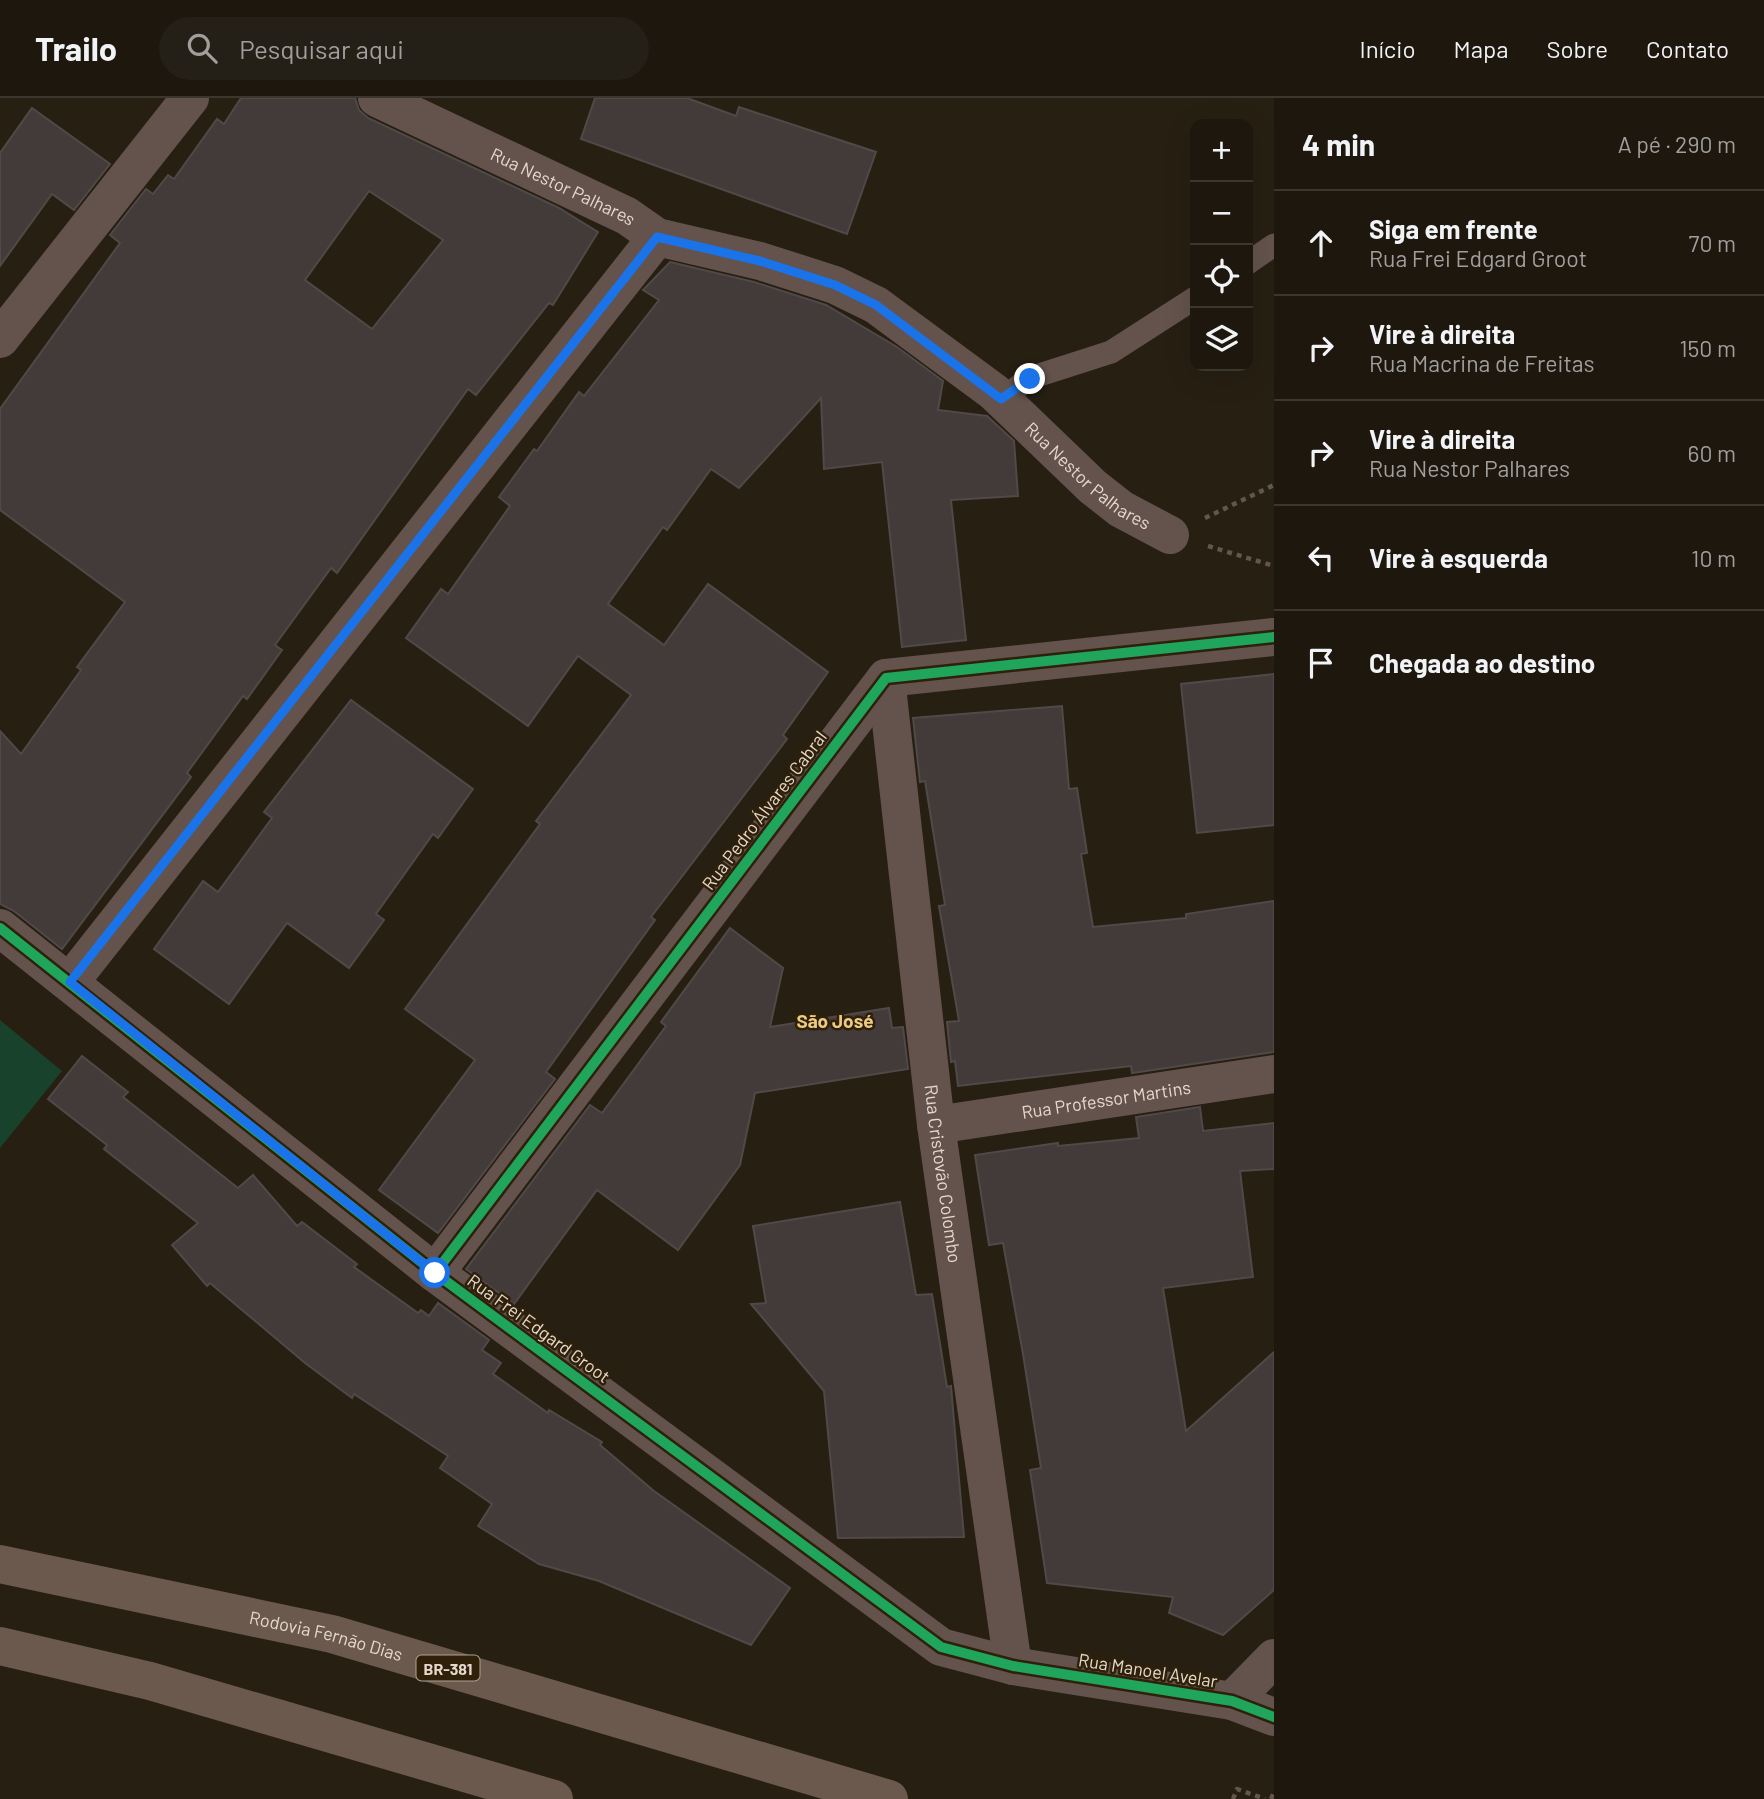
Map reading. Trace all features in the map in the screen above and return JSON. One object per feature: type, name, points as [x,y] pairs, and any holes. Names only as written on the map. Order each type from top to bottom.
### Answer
[{"type":"highway","name":"Rodovia Fernão Dias","points":[[0,1564],[332,1634],[889,1799]]},
{"type":"highway","points":[[0,1646],[150,1681],[554,1799]]},
{"type":"street","points":[[0,340],[190,98]]},
{"type":"street","name":"Rua Nestor Palhares","points":[[377,98],[627,216],[657,237],[760,261],[835,285],[876,305],[1001,399],[1093,488],[1121,509],[1170,535]]},
{"type":"street","points":[[70,982],[657,237]]},
{"type":"street","points":[[886,678],[1274,637]]},
{"type":"street","name":"Rua Cristovão Colombo","points":[[886,678],[936,1125],[1013,1666]]},
{"type":"street","name":"Rua Pedro Álvares Cabral","points":[[435,1273],[886,678]]},
{"type":"street","name":"Rua Frei Edgard Groot","points":[[0,928],[435,1273],[941,1647],[1013,1666]]},
{"type":"street","name":"Rua Professor Martins","points":[[936,1125],[1274,1074]]},
{"type":"street","points":[[1233,1701],[1274,1658]]},
{"type":"street","name":"Rua Manoel Avelar","points":[[1013,1666],[1233,1701],[1274,1717]]},
{"type":"lane","points":[[1253,260],[1274,246]]},
{"type":"lane","points":[[1001,399],[1030,379],[1111,352],[1190,301]]},
{"type":"path","points":[[1170,535],[1274,485]]},
{"type":"path","points":[[1170,535],[1274,566]]},
{"type":"path","points":[[1233,1799],[1237,1789],[1265,1799]]},
{"type":"path","points":[[1271,1799],[1274,1792]]},
{"type":"green space","points":[[0,1020],[62,1071],[0,1148]]},
{"type":"building","points":[[241,98],[355,98],[359,110],[368,118],[559,208],[598,232],[553,305],[549,303],[476,395],[468,389],[337,573],[331,568],[275,645],[282,650],[247,699],[243,696],[187,773],[191,777],[62,949],[14,911],[0,904],[0,731],[21,754],[81,670],[77,667],[125,602],[0,510],[0,409],[120,243],[110,235],[146,189],[153,194],[168,175],[174,179],[217,119],[224,124]],"holes":[[[369,191],[443,240],[372,329],[305,280]]]},
{"type":"building","points":[[595,98],[687,98],[736,116],[739,107],[876,152],[847,234],[581,139]]},
{"type":"building","points":[[32,108],[110,164],[74,210],[52,194],[0,266],[0,153]]},
{"type":"building","points":[[670,262],[754,282],[826,305],[897,347],[943,381],[938,410],[987,416],[1014,441],[1018,496],[951,500],[966,640],[902,647],[882,462],[824,469],[821,398],[739,488],[711,469],[667,530],[663,527],[608,604],[664,645],[708,584],[828,672],[783,735],[787,739],[651,917],[655,920],[546,1072],[555,1079],[438,1233],[379,1190],[475,1060],[405,1009],[540,824],[536,821],[631,695],[578,656],[528,726],[406,638],[441,589],[448,594],[510,506],[499,497],[534,449],[537,451],[579,392],[584,396],[659,300],[643,290]]},
{"type":"building","points":[[1274,674],[1274,825],[1197,833],[1181,684]]},
{"type":"building","points":[[351,700],[473,789],[438,838],[433,834],[376,914],[384,920],[349,968],[287,923],[229,1004],[154,949],[203,881],[218,892],[272,818],[264,812]]},
{"type":"building","points":[[1062,706],[1069,789],[1077,788],[1087,853],[1081,854],[1093,927],[1186,918],[1186,914],[1274,901],[1274,1052],[1132,1073],[1131,1066],[958,1086],[955,1061],[951,1062],[947,1022],[959,1021],[939,906],[945,905],[925,781],[920,782],[913,718]]},
{"type":"building","points":[[730,928],[783,968],[770,1027],[889,1008],[892,1028],[903,1027],[908,1069],[755,1093],[740,1165],[678,1250],[597,1190],[514,1304],[466,1269],[590,1105],[602,1113],[666,1026],[661,1022]]},
{"type":"building","points":[[82,1056],[128,1092],[123,1097],[238,1188],[253,1175],[297,1226],[302,1222],[357,1264],[354,1267],[418,1313],[421,1310],[429,1316],[438,1303],[489,1340],[482,1350],[501,1363],[493,1374],[548,1413],[549,1410],[602,1442],[600,1445],[654,1491],[790,1588],[751,1645],[599,1581],[539,1564],[478,1526],[492,1504],[440,1468],[448,1456],[354,1394],[352,1398],[305,1363],[210,1283],[207,1286],[172,1245],[198,1223],[104,1149],[107,1145],[48,1099]]},
{"type":"building","points":[[1200,1107],[1203,1131],[1274,1123],[1274,1169],[1240,1171],[1253,1277],[1163,1288],[1186,1431],[1274,1352],[1274,1590],[1223,1635],[1169,1613],[1173,1597],[1047,1583],[1030,1470],[1041,1468],[1023,1354],[1003,1243],[989,1245],[975,1155],[1058,1143],[1058,1146],[1139,1138],[1136,1117]]},
{"type":"building","points":[[900,1202],[916,1295],[932,1294],[947,1387],[951,1386],[964,1537],[838,1538],[824,1391],[751,1304],[766,1303],[753,1226]]},
{"type":"cycle path","points":[[435,1273],[886,678],[1274,637]]},
{"type":"cycle path","points":[[0,928],[435,1273],[941,1647],[1013,1666],[1232,1701],[1274,1717]]},
{"type":"district","name":"São José","points":[[835,1020]]},
{"type":"route","points":[[435,1273],[70,982],[657,237],[760,261],[835,285],[876,305],[1001,399],[1030,379]]}]
